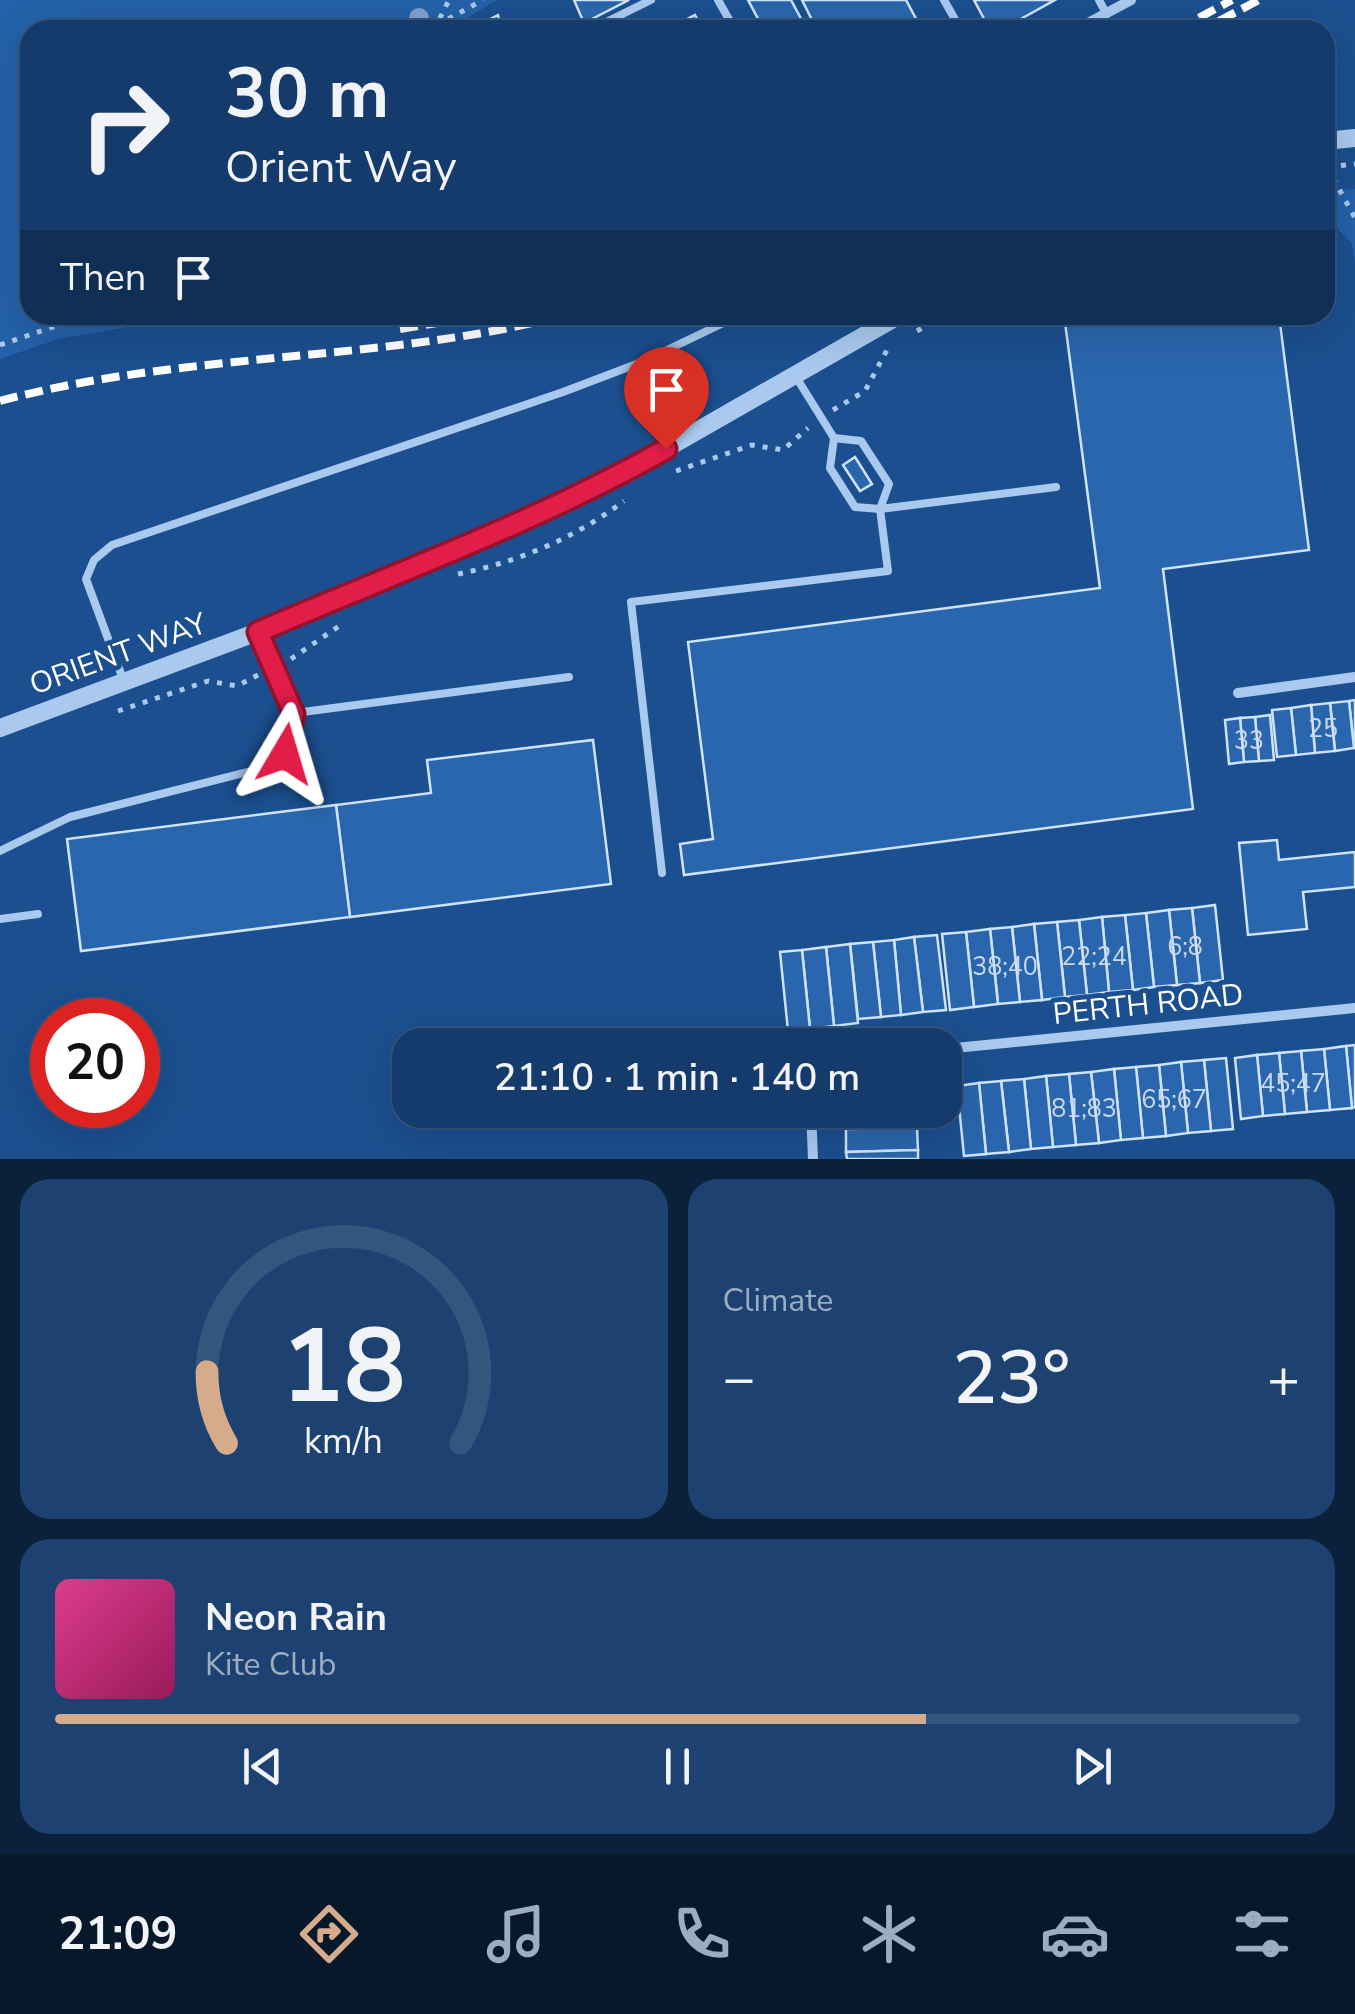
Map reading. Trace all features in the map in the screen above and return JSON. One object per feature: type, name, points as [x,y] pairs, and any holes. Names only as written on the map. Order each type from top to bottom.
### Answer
[{"type":"street","points":[[1095,20],[1131,0]]},
{"type":"street","name":"ORIENT WAY","points":[[0,728],[258,632],[592,491],[883,325]]},
{"type":"street","points":[[1238,693],[1355,678]]},
{"type":"street","name":"PERTH ROAD","points":[[962,1047],[1355,1008]]},
{"type":"street","points":[[812,1128],[812,1159]]},
{"type":"lane","points":[[611,20],[652,0]]},
{"type":"lane","points":[[1099,0],[1106,14]]},
{"type":"lane","points":[[124,682],[86,579],[94,560],[112,545],[562,392],[642,362],[719,325]]},
{"type":"lane","points":[[796,377],[834,438],[830,468],[855,507],[880,509],[1056,488]]},
{"type":"lane","points":[[662,872],[631,602],[888,571],[880,509],[889,484],[861,441],[834,438]]},
{"type":"lane","points":[[0,852],[70,817],[263,768],[285,754],[294,714],[258,632]]},
{"type":"lane","points":[[294,714],[569,677]]},
{"type":"lane","points":[[0,919],[38,914]]},
{"type":"path","points":[[448,20],[483,0]]},
{"type":"path","points":[[1335,183],[1355,218]]},
{"type":"path","points":[[0,345],[59,325]]},
{"type":"path","name":"ORIENT WAY","points":[[116,712],[208,681],[242,684]]},
{"type":"shaded area","points":[[0,0],[497,0],[463,20],[20,20],[20,325],[138,325],[58,339],[0,359]]},
{"type":"shaded area","points":[[1355,189],[1355,263],[1352,244],[1335,226],[1335,191]]},
{"type":"building","points":[[574,0],[629,0],[590,20],[583,20]]},
{"type":"building","points":[[748,0],[791,0],[802,20],[759,20]]},
{"type":"building","points":[[802,0],[906,0],[917,20],[812,20]]},
{"type":"building","points":[[974,0],[1055,0],[1019,20],[985,20]]},
{"type":"building","points":[[1065,325],[1280,325],[1309,550],[1163,569],[1193,809],[684,875],[680,844],[713,839],[688,642],[1100,588]]},
{"type":"building","points":[[855,457],[872,484],[860,491],[843,465]]},
{"type":"building","points":[[1355,700],[1355,748],[1354,748],[1349,701]]},
{"type":"building","points":[[1349,701],[1354,748],[1335,751],[1330,703]]},
{"type":"building","points":[[1330,703],[1335,751],[1315,753],[1311,705]]},
{"type":"building","points":[[1311,705],[1315,753],[1296,755],[1291,708]]},
{"type":"building","points":[[1291,708],[1296,755],[1277,757],[1272,710]]},
{"type":"building","points":[[1270,715],[1274,760],[1259,761],[1255,717]]},
{"type":"building","points":[[1255,717],[1259,761],[1244,762],[1240,718]]},
{"type":"building","points":[[1240,718],[1244,762],[1229,764],[1225,720]]},
{"type":"building","points":[[593,740],[611,884],[350,917],[336,805],[431,793],[427,760]]},
{"type":"building","points":[[336,805],[350,917],[81,951],[67,839]]},
{"type":"building","points":[[1277,840],[1279,860],[1355,852],[1355,887],[1303,892],[1307,929],[1248,935],[1239,843]]},
{"type":"building","points":[[1215,905],[1223,980],[1200,983],[1192,908]]},
{"type":"building","points":[[1192,908],[1200,983],[1177,985],[1169,910]]},
{"type":"building","points":[[1169,910],[1177,985],[1154,987],[1146,913]]},
{"type":"building","points":[[1146,913],[1154,987],[1133,990],[1125,915]]},
{"type":"building","points":[[1125,915],[1133,990],[1109,992],[1102,917]]},
{"type":"building","points":[[1102,917],[1109,992],[1087,995],[1079,920]]},
{"type":"building","points":[[1079,920],[1087,995],[1065,997],[1057,922]]},
{"type":"building","points":[[1057,922],[1065,997],[1042,1000],[1034,924]]},
{"type":"building","points":[[1034,924],[1042,1000],[1020,1002],[1012,927]]},
{"type":"building","points":[[1012,927],[1020,1002],[998,1004],[990,929]]},
{"type":"building","points":[[990,929],[998,1004],[974,1007],[966,932]]},
{"type":"building","points":[[966,932],[974,1007],[950,1010],[942,934]]},
{"type":"building","points":[[937,935],[946,1010],[923,1012],[914,937]]},
{"type":"building","points":[[914,937],[923,1012],[901,1015],[894,940]]},
{"type":"building","points":[[894,940],[901,1015],[881,1017],[873,942]]},
{"type":"building","points":[[873,942],[881,1017],[858,1019],[850,944]]},
{"type":"building","points":[[850,944],[858,1023],[834,1026],[826,947]]},
{"type":"building","points":[[826,947],[834,1026],[810,1028],[802,950]]},
{"type":"building","points":[[802,950],[810,1028],[788,1028],[780,952]]},
{"type":"building","points":[[1355,1045],[1355,1107],[1352,1108],[1346,1046]]},
{"type":"building","points":[[1346,1046],[1352,1108],[1330,1110],[1324,1049]]},
{"type":"building","points":[[1324,1049],[1330,1110],[1307,1112],[1301,1051]]},
{"type":"building","points":[[1301,1051],[1307,1112],[1285,1114],[1279,1053]]},
{"type":"building","points":[[1279,1053],[1285,1114],[1263,1116],[1257,1055]]},
{"type":"building","points":[[1257,1055],[1263,1116],[1241,1119],[1235,1058]]},
{"type":"building","points":[[1226,1058],[1233,1129],[1211,1131],[1204,1060]]},
{"type":"building","points":[[1204,1060],[1211,1131],[1188,1133],[1181,1062]]},
{"type":"building","points":[[1181,1062],[1188,1133],[1166,1136],[1159,1065]]},
{"type":"building","points":[[1159,1065],[1166,1136],[1143,1138],[1136,1067]]},
{"type":"building","points":[[1136,1067],[1143,1138],[1121,1140],[1114,1069]]},
{"type":"building","points":[[1114,1069],[1121,1140],[1099,1143],[1091,1072]]},
{"type":"building","points":[[1091,1072],[1099,1143],[1076,1145],[1069,1074]]},
{"type":"building","points":[[1069,1074],[1076,1145],[1053,1147],[1046,1076]]},
{"type":"building","points":[[1046,1076],[1053,1147],[1031,1149],[1024,1079]]},
{"type":"building","points":[[1024,1079],[1031,1149],[1009,1152],[1001,1081]]},
{"type":"building","points":[[1001,1081],[1009,1152],[986,1154],[979,1083]]},
{"type":"building","points":[[979,1083],[986,1154],[964,1156],[962,1085]]},
{"type":"building","points":[[917,1128],[918,1150],[846,1152],[846,1129]]},
{"type":"building","points":[[918,1150],[918,1159],[847,1159],[846,1152]]},
{"type":"railway","points":[[1195,20],[1232,0]]},
{"type":"railway","points":[[1221,20],[1259,0]]},
{"type":"railway","points":[[400,329],[425,325]]},
{"type":"railway","points":[[0,401],[140,373],[426,342],[519,325]]},
{"type":"route","points":[[285,754],[294,714],[258,632],[592,491],[666,449]]}]
